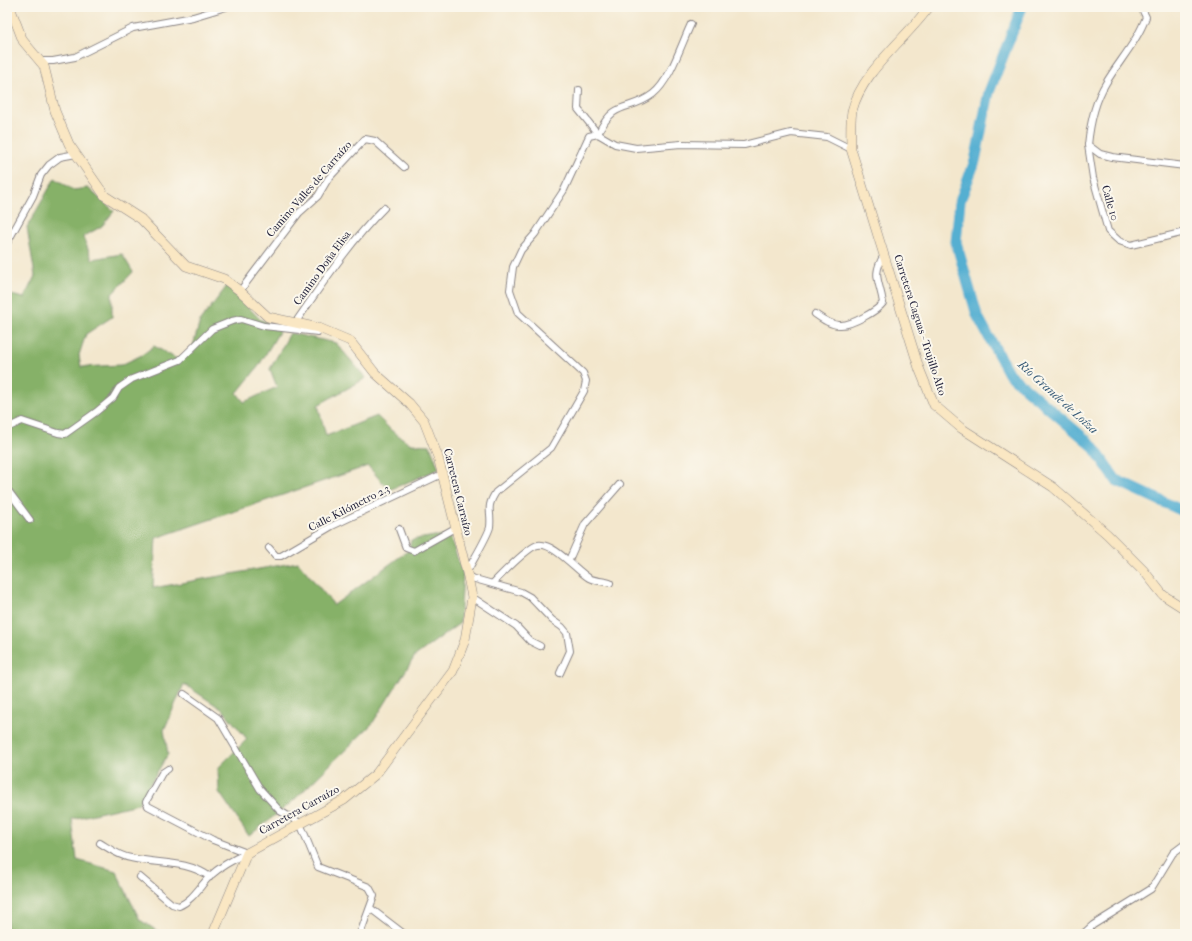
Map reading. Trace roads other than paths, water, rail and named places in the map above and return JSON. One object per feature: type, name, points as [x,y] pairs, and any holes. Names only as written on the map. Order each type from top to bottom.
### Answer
[{"type":"street","name":"Carretera Carraízo","points":[[10,7],[23,41],[44,66],[55,111],[69,144],[105,196],[141,219],[186,266],[224,279],[240,291],[268,317],[320,328],[350,340],[375,373],[409,404],[424,421],[438,457],[468,574],[472,598],[465,640],[453,671],[376,774],[344,800],[247,853]]},
{"type":"street","points":[[40,61],[53,61],[75,57],[133,28],[193,17],[226,7]]},
{"type":"street","name":"Carretera Caguas - Trujillo Alto","points":[[929,7],[915,26],[886,57],[860,90],[852,112],[851,149],[919,368],[934,405],[962,428],[1053,487],[1107,534],[1144,571],[1163,595],[1185,609]]},
{"type":"street","name":"Calle 10","points":[[1141,7],[1146,17],[1140,33],[1105,84],[1090,124],[1088,145],[1093,178],[1108,231],[1119,241],[1131,245],[1185,232]]},
{"type":"street","points":[[598,134],[602,125],[617,109],[642,100],[653,94],[661,86],[691,24]]},
{"type":"street","points":[[579,90],[578,109],[598,134],[615,144],[636,148],[681,144],[744,145],[791,133],[802,133],[827,137],[851,149]]},
{"type":"street","points":[[562,670],[570,651],[567,633],[562,627],[552,620],[530,597],[521,592],[468,574],[490,528],[488,513],[490,501],[496,492],[551,448],[584,391],[586,381],[583,373],[518,314],[510,290],[513,267],[521,250],[535,234],[564,190],[589,136],[598,134]]},
{"type":"street","name":"Camino Valles de Carraízo","points":[[240,291],[299,213],[318,196],[328,180],[365,139],[375,141],[404,167]]},
{"type":"street","points":[[1088,145],[1100,154],[1112,157],[1185,166]]},
{"type":"street","points":[[7,243],[45,170],[60,157],[76,154]]},
{"type":"street","name":"Camino Doña Elisa","points":[[295,323],[343,254],[361,231],[384,208]]},
{"type":"street","points":[[815,314],[836,325],[842,325],[878,309],[883,302],[876,276],[877,266],[884,255]]},
{"type":"street","points":[[7,428],[22,421],[65,434],[107,403],[119,388],[132,379],[180,360],[212,330],[232,321],[241,319],[264,326],[335,334]]},
{"type":"street","name":"Calle Kilómetro 2.3","points":[[269,548],[276,556],[281,556],[332,526],[442,474]]},
{"type":"street","points":[[569,560],[585,524],[620,484]]},
{"type":"street","points":[[7,490],[30,520]]},
{"type":"street","points":[[399,529],[406,548],[414,552],[455,528]]},
{"type":"street","points":[[493,583],[530,549],[537,545],[544,546],[569,560],[590,579],[610,582]]},
{"type":"street","points":[[472,598],[516,626],[530,641],[540,646]]},
{"type":"street","points":[[184,694],[218,718],[260,789],[280,810],[300,823],[318,867],[369,886],[374,896],[360,934]]},
{"type":"street","points":[[168,769],[162,773],[148,798],[146,802],[148,806],[207,837],[247,853]]},
{"type":"street","points":[[100,843],[125,857],[178,864],[204,872],[210,877]]},
{"type":"street","points":[[1083,934],[1093,925],[1151,889],[1173,853],[1185,844]]},
{"type":"street","points":[[140,878],[172,904],[178,906],[189,900],[210,877],[231,860],[247,853]]},
{"type":"street","points":[[213,934],[247,853]]},
{"type":"street","points":[[370,908],[404,934]]},
{"type":"waterway","name":"Río Grande de Loíza","points":[[1022,7],[989,92],[975,161],[960,201],[956,242],[977,315],[1009,374],[1092,445],[1116,480],[1185,512]]}]
